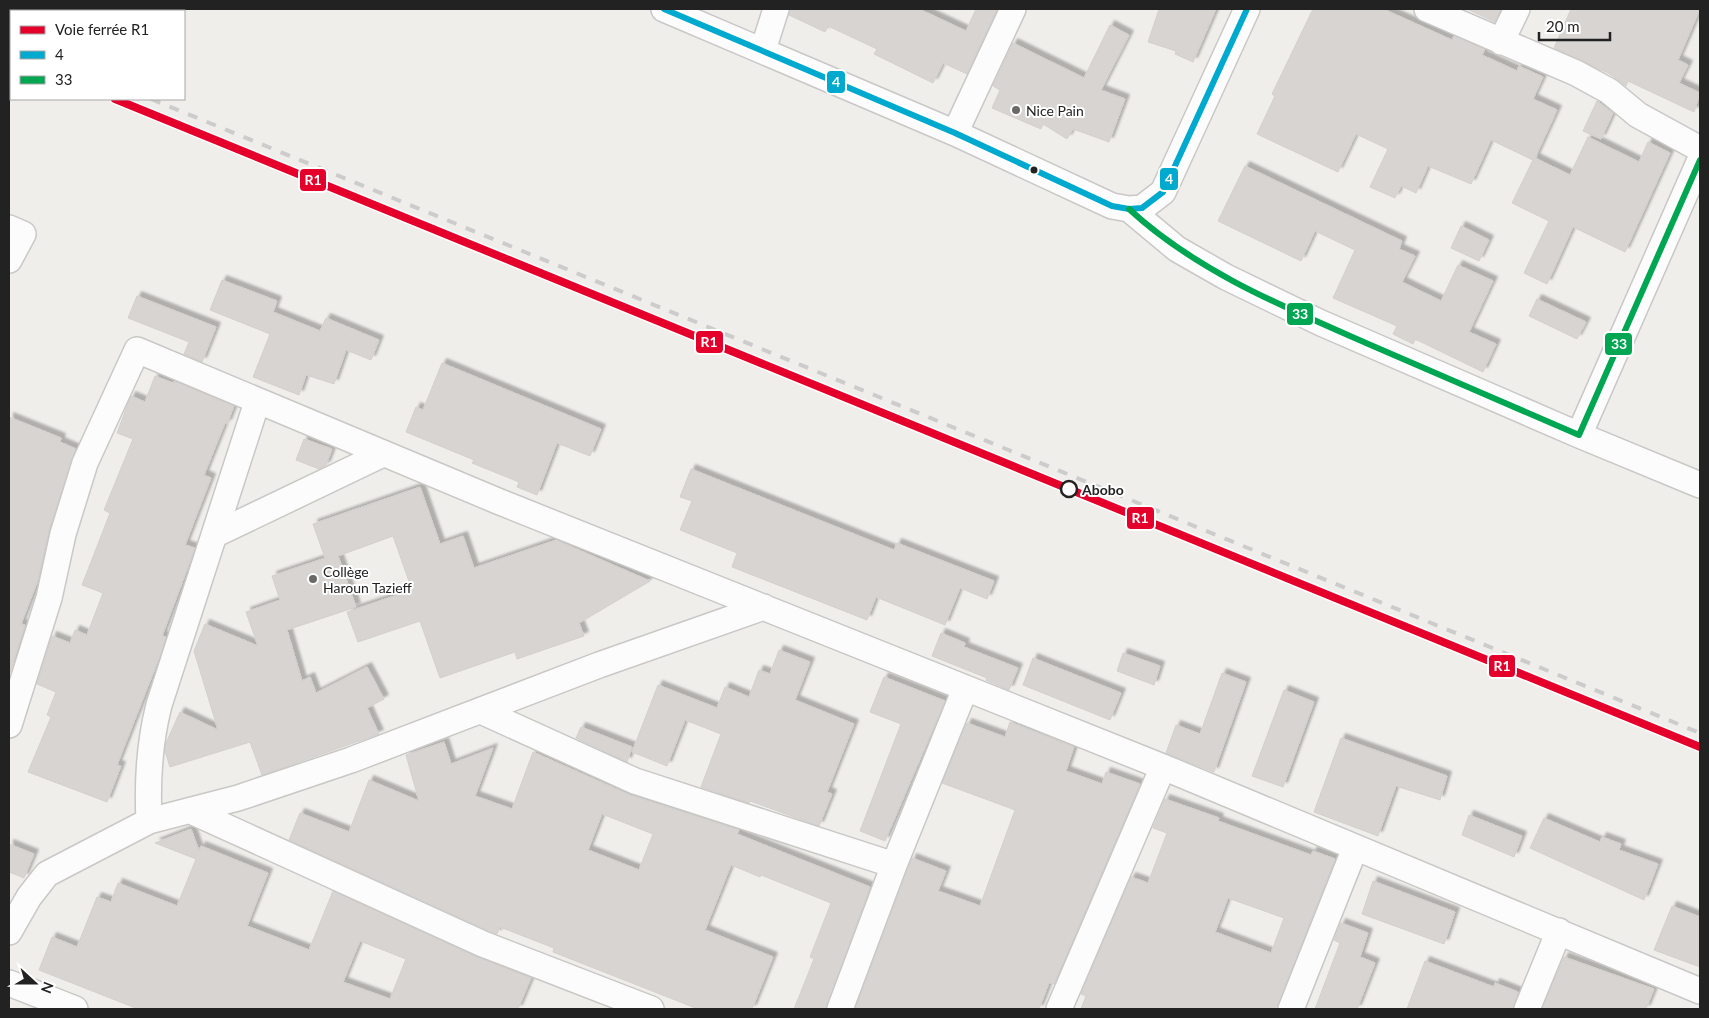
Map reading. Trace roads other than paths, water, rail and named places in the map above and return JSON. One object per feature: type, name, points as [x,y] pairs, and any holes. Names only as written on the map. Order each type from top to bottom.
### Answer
[{"type":"street","points":[[664,9],[955,133],[1112,206],[1129,209],[1142,208],[1163,192],[1247,9]]},
{"type":"street","points":[[763,50],[776,9]]},
{"type":"street","points":[[955,133],[1012,9]]},
{"type":"street","points":[[1427,9],[1576,73],[1609,91],[1638,115],[1700,148]]},
{"type":"street","points":[[1501,42],[1517,9]]},
{"type":"street","points":[[1579,435],[1700,160]]},
{"type":"street","points":[[1129,209],[1177,249],[1226,277],[1321,323],[1579,435],[1700,485]]},
{"type":"street","points":[[9,260],[16,231]]},
{"type":"street","points":[[9,725],[49,598],[63,534],[85,462],[137,350],[384,454],[1163,767],[1700,991]]},
{"type":"street","points":[[149,821],[147,780],[154,725],[257,402]]},
{"type":"street","points":[[214,534],[384,454]]},
{"type":"street","points":[[9,932],[29,897],[48,874],[149,821],[238,798],[351,760],[599,665],[764,607]]},
{"type":"street","points":[[840,1009],[894,865],[966,689]]},
{"type":"street","points":[[481,711],[635,780],[894,865]]},
{"type":"street","points":[[1059,1009],[1163,767]]},
{"type":"street","points":[[190,811],[484,944],[651,1009]]},
{"type":"street","points":[[1291,1009],[1355,848]]},
{"type":"street","points":[[1527,1009],[1559,931]]},
{"type":"street","points":[[9,983],[75,1009]]},
{"type":"railway","points":[[153,100],[1700,733]]},
{"type":"rail line","name":"R1","points":[[117,100],[1700,747]]},
{"type":"place","name":"Nice Pain","points":[[1016,110]]},
{"type":"place","name":"Abobo","points":[[1069,489]]},
{"type":"place","name":"Collège Haroun Tazieff","points":[[313,579]]}]
